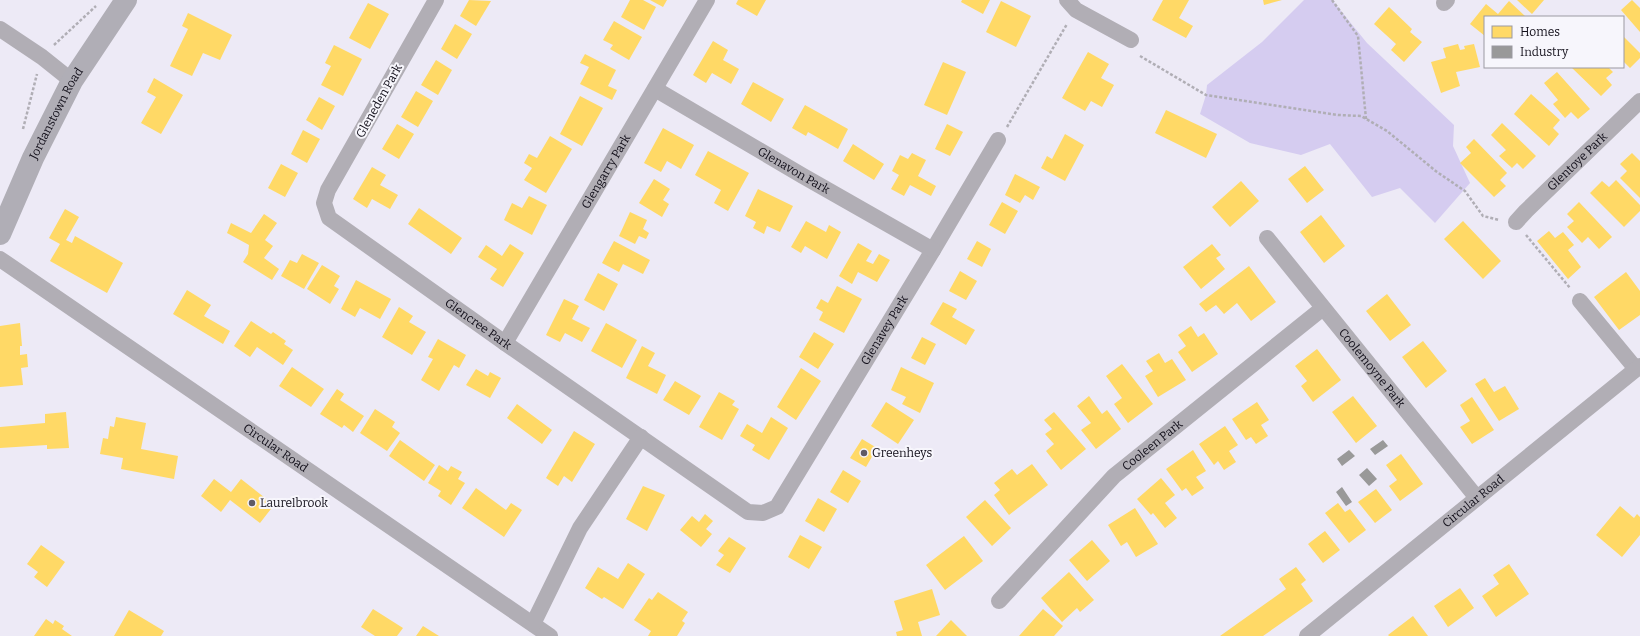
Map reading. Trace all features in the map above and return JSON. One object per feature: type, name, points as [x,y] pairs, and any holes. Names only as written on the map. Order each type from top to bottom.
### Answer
[{"type":"street","name":"Jordanstown Road","points":[[0,234],[33,158],[72,81],[126,0]]},
{"type":"street","name":"Gleneden Park","points":[[324,203],[328,190],[436,0]]},
{"type":"street","name":"Glengarry Park","points":[[505,343],[707,0]]},
{"type":"street","points":[[1071,5],[1131,40]]},
{"type":"street","points":[[0,29],[42,57],[72,81]]},
{"type":"street","name":"Glenavon Park","points":[[655,89],[803,176],[934,250]]},
{"type":"street","name":"Glentoye Park","points":[[1516,222],[1640,101]]},
{"type":"street","name":"Glenavey Park","points":[[763,513],[777,507],[934,250],[998,140]]},
{"type":"street","name":"Glencree Park","points":[[324,203],[329,218],[505,343],[748,512],[763,513]]},
{"type":"street","name":"Coolemoyne Park","points":[[1267,238],[1478,498]]},
{"type":"street","name":"Circular Road","points":[[0,259],[550,636]]},
{"type":"street","points":[[1580,301],[1638,368]]},
{"type":"street","name":"Cooleen Park","points":[[999,601],[1114,476],[1323,308]]},
{"type":"street","name":"Circular Road","points":[[1307,636],[1638,368]]},
{"type":"street","points":[[533,624],[580,528],[641,437]]},
{"type":"path","points":[[1332,0],[1358,36],[1366,119]]},
{"type":"path","points":[[23,130],[42,57],[97,5]]},
{"type":"path","points":[[998,140],[1071,5]]},
{"type":"path","points":[[1131,40],[1130,50],[1206,95],[1338,115],[1361,116],[1387,131],[1437,172],[1465,191],[1483,216],[1516,222],[1580,301]]},
{"type":"shaded area","points":[[1304,0],[1332,0],[1367,43],[1454,125],[1453,146],[1470,183],[1435,223],[1400,188],[1372,197],[1330,144],[1301,155],[1250,143],[1200,114],[1206,95],[1207,85],[1262,42]]},
{"type":"building: Homes","points":[[469,0],[491,1],[476,26],[460,16]]},
{"type":"building: Homes","points":[[630,0],[643,0],[656,7],[644,30],[621,17]]},
{"type":"building: Homes","points":[[650,0],[667,0],[663,7]]},
{"type":"building: Homes","points":[[738,0],[766,0],[757,16],[736,4]]},
{"type":"building: Homes","points":[[962,0],[990,0],[983,14],[961,2]]},
{"type":"building: Homes","points":[[1163,0],[1189,0],[1179,18],[1193,26],[1186,38],[1152,20]]},
{"type":"building: Homes","points":[[1263,0],[1282,0],[1264,5]]},
{"type":"building: Homes","points":[[1517,0],[1544,0],[1532,14]]},
{"type":"building: Homes","points":[[1632,0],[1640,8],[1640,32],[1621,10]]},
{"type":"building: Homes","points":[[1001,1],[1031,16],[1016,47],[986,32]]},
{"type":"building: Homes","points":[[1509,1],[1525,16],[1484,16],[1484,35],[1470,24],[1486,4],[1498,14]]},
{"type":"building: Homes","points":[[368,3],[389,14],[370,49],[349,38]]},
{"type":"building: Homes","points":[[1389,7],[1412,29],[1410,32],[1422,42],[1404,62],[1391,50],[1396,44],[1374,24]]},
{"type":"building: Homes","points":[[188,13],[232,35],[220,60],[203,53],[192,76],[170,66],[188,29],[182,26]]},
{"type":"building: Homes","points":[[614,21],[642,37],[629,60],[610,49],[613,45],[603,40]]},
{"type":"building: Homes","points":[[455,24],[472,34],[457,59],[441,49]]},
{"type":"building: Homes","points":[[1624,37],[1640,53],[1640,58],[1630,68],[1624,62]]},
{"type":"building: Homes","points":[[713,41],[728,50],[723,60],[739,69],[731,84],[712,73],[706,83],[693,75]]},
{"type":"building: Homes","points":[[1458,44],[1460,50],[1465,49],[1464,46],[1474,44],[1480,67],[1456,72],[1460,86],[1441,93],[1431,62],[1446,58],[1443,48]]},
{"type":"building: Homes","points":[[334,45],[362,59],[343,96],[321,85],[331,66],[325,63]]},
{"type":"building: Homes","points":[[1088,52],[1109,64],[1101,78],[1114,85],[1102,107],[1091,101],[1085,111],[1062,98]]},
{"type":"building: Homes","points":[[585,54],[616,70],[608,86],[617,90],[612,100],[580,84],[589,67],[580,63]]},
{"type":"building: Homes","points":[[436,60],[452,70],[438,95],[421,85]]},
{"type":"building: Homes","points":[[943,62],[966,72],[947,115],[924,105]]},
{"type":"building: Homes","points":[[1572,68],[1609,68],[1613,72],[1606,78],[1612,85],[1601,96]]},
{"type":"building: Homes","points":[[1557,72],[1590,109],[1578,119],[1571,112],[1565,118],[1553,104],[1558,100],[1544,83]]},
{"type":"building: Homes","points":[[154,78],[183,95],[161,134],[141,123],[156,97],[147,92]]},
{"type":"building: Homes","points":[[753,82],[784,99],[771,122],[741,104]]},
{"type":"building: Homes","points":[[416,91],[433,101],[418,127],[401,117]]},
{"type":"building: Homes","points":[[1531,94],[1560,120],[1553,128],[1559,134],[1549,146],[1514,114]]},
{"type":"building: Homes","points":[[580,96],[603,108],[582,146],[560,134]]},
{"type":"building: Homes","points":[[319,97],[335,106],[322,130],[306,120]]},
{"type":"building: Homes","points":[[805,105],[848,129],[838,149],[808,132],[806,136],[792,128]]},
{"type":"building: Homes","points":[[1166,110],[1217,134],[1206,158],[1155,133]]},
{"type":"building: Homes","points":[[1502,123],[1536,156],[1523,169],[1517,163],[1512,168],[1499,156],[1506,150],[1491,135]]},
{"type":"building: Homes","points":[[397,124],[414,134],[399,159],[382,149]]},
{"type":"building: Homes","points":[[947,124],[963,132],[950,156],[935,149]]},
{"type":"building: Homes","points":[[663,128],[694,145],[681,169],[667,161],[661,172],[644,163]]},
{"type":"building: Homes","points":[[303,130],[320,139],[307,163],[291,154]]},
{"type":"building: Homes","points":[[1065,134],[1084,145],[1065,181],[1041,168],[1047,156],[1052,159]]},
{"type":"building: Homes","points":[[550,136],[572,149],[546,193],[524,180],[532,168],[524,163],[529,154],[537,158]]},
{"type":"building: Homes","points":[[1474,139],[1507,173],[1500,180],[1506,186],[1494,197],[1460,163],[1471,153],[1466,147]]},
{"type":"building: Homes","points":[[853,144],[884,164],[874,180],[843,161]]},
{"type":"building: Homes","points":[[708,151],[749,173],[728,211],[714,203],[721,190],[695,175]]},
{"type":"building: Homes","points":[[912,153],[926,160],[918,176],[936,186],[931,196],[910,185],[904,196],[891,189],[899,175],[892,171],[900,155],[908,159]]},
{"type":"building: Homes","points":[[1632,153],[1640,161],[1640,198],[1620,178],[1627,171],[1620,164]]},
{"type":"building: Homes","points":[[281,164],[298,173],[285,197],[268,188]]},
{"type":"building: Homes","points":[[1305,166],[1324,190],[1307,203],[1288,179]]},
{"type":"building: Homes","points":[[372,167],[386,175],[380,185],[398,195],[390,209],[372,199],[367,208],[353,199]]},
{"type":"building: Homes","points":[[1015,174],[1040,187],[1033,200],[1025,195],[1020,203],[1005,195]]},
{"type":"building: Homes","points":[[654,179],[670,189],[663,200],[669,204],[662,217],[639,203]]},
{"type":"building: Homes","points":[[1616,180],[1640,205],[1640,211],[1624,227],[1590,193],[1602,181],[1609,187]]},
{"type":"building: Homes","points":[[1241,181],[1259,201],[1230,227],[1212,207]]},
{"type":"building: Homes","points":[[758,189],[793,206],[780,232],[767,226],[764,234],[753,228],[756,222],[745,216]]},
{"type":"building: Homes","points":[[529,196],[547,205],[532,235],[504,220],[512,203],[522,208]]},
{"type":"building: Homes","points":[[1002,202],[1018,211],[1005,234],[989,225]]},
{"type":"building: Homes","points":[[1579,202],[1612,237],[1599,249],[1588,237],[1582,243],[1567,227],[1574,221],[1567,214]]},
{"type":"building: Homes","points":[[419,208],[462,238],[451,254],[408,224]]},
{"type":"building: Homes","points":[[65,209],[79,217],[66,240],[72,243],[75,236],[123,263],[107,293],[50,261],[60,244],[49,238]]},
{"type":"building: Homes","points":[[630,212],[647,220],[643,229],[649,233],[646,239],[639,236],[635,244],[619,236]]},
{"type":"building: Homes","points":[[264,214],[277,223],[265,240],[273,246],[264,258],[279,269],[272,280],[243,262],[248,254],[249,245],[227,233],[231,223],[251,233]]},
{"type":"building: Homes","points":[[1321,215],[1345,246],[1324,263],[1300,232]]},
{"type":"building: Homes","points":[[806,221],[826,232],[829,225],[841,232],[827,259],[805,246],[801,253],[791,247]]},
{"type":"building: Homes","points":[[1463,221],[1501,261],[1483,279],[1444,239]]},
{"type":"building: Homes","points":[[1549,231],[1555,238],[1563,232],[1574,245],[1568,250],[1581,267],[1568,279],[1537,241]]},
{"type":"building: Homes","points":[[614,241],[650,260],[643,274],[623,264],[619,272],[602,263]]},
{"type":"building: Homes","points":[[977,241],[991,249],[982,267],[967,259]]},
{"type":"building: Homes","points":[[858,243],[872,251],[866,261],[873,264],[879,254],[890,260],[877,282],[858,272],[852,284],[839,276]]},
{"type":"building: Homes","points":[[510,244],[524,253],[503,287],[490,279],[497,269],[478,257],[486,245],[502,256]]},
{"type":"building: Homes","points":[[1212,244],[1221,255],[1216,258],[1225,269],[1201,289],[1183,267]]},
{"type":"building: Homes","points":[[302,254],[319,263],[304,289],[281,276],[290,260],[297,263]]},
{"type":"building: Homes","points":[[322,265],[340,276],[334,286],[339,289],[330,304],[307,289]]},
{"type":"building: Homes","points":[[1249,266],[1276,302],[1251,321],[1237,303],[1224,314],[1216,305],[1206,312],[1199,304]]},
{"type":"building: Homes","points":[[960,271],[977,281],[966,300],[949,291]]},
{"type":"building: Homes","points":[[1626,272],[1640,291],[1640,315],[1619,330],[1594,297]]},
{"type":"building: Homes","points":[[598,273],[618,284],[604,311],[584,300]]},
{"type":"building: Homes","points":[[356,280],[391,299],[380,319],[360,308],[355,317],[341,309]]},
{"type":"building: Homes","points":[[837,286],[862,299],[844,333],[819,320],[823,312],[816,308],[821,299],[828,303]]},
{"type":"building: Homes","points":[[187,290],[211,305],[204,316],[230,331],[223,344],[173,314]]},
{"type":"building: Homes","points":[[1387,294],[1411,325],[1390,341],[1366,311]]},
{"type":"building: Homes","points":[[564,299],[579,306],[572,319],[590,328],[582,342],[565,333],[560,342],[546,335]]},
{"type":"building: Homes","points":[[943,302],[957,309],[952,317],[975,330],[966,345],[930,324]]},
{"type":"building: Homes","points":[[399,307],[413,316],[409,322],[426,332],[412,355],[382,337]]},
{"type":"building: Homes","points":[[251,321],[271,334],[273,332],[286,341],[284,344],[293,350],[283,365],[257,347],[250,357],[234,346]]},
{"type":"building: Homes","points":[[20,323],[22,346],[20,346],[20,355],[27,354],[28,367],[21,368],[23,385],[0,387],[0,326]]},
{"type":"building: Homes","points":[[606,323],[637,340],[622,368],[591,351]]},
{"type":"building: Homes","points":[[1191,326],[1198,337],[1204,333],[1218,354],[1192,372],[1178,352],[1186,346],[1178,335]]},
{"type":"building: Homes","points":[[814,332],[834,344],[818,369],[799,357]]},
{"type":"building: Homes","points":[[922,337],[936,344],[925,365],[911,358]]},
{"type":"building: Homes","points":[[438,339],[466,355],[459,368],[454,365],[439,391],[421,380],[433,359],[428,357]]},
{"type":"building: Homes","points":[[1423,341],[1447,371],[1426,388],[1402,357]]},
{"type":"building: Homes","points":[[642,346],[655,353],[648,366],[666,375],[657,394],[626,378]]},
{"type":"building: Homes","points":[[1317,349],[1341,380],[1313,402],[1301,386],[1307,381],[1295,366]]},
{"type":"building: Homes","points":[[1159,353],[1165,363],[1172,359],[1186,380],[1158,397],[1145,376],[1153,371],[1146,361]]},
{"type":"building: Homes","points":[[1122,364],[1153,404],[1128,423],[1114,404],[1122,398],[1106,376]]},
{"type":"building: Homes","points":[[292,367],[324,389],[311,407],[279,386]]},
{"type":"building: Homes","points":[[901,367],[934,383],[920,413],[902,404],[906,397],[891,390]]},
{"type":"building: Homes","points":[[801,368],[821,381],[796,420],[777,407]]},
{"type":"building: Homes","points":[[476,369],[488,376],[490,372],[501,378],[490,398],[466,385]]},
{"type":"building: Homes","points":[[1485,378],[1494,392],[1505,386],[1519,409],[1499,421],[1475,384]]},
{"type":"building: Homes","points":[[675,381],[701,396],[689,415],[663,400]]},
{"type":"building: Homes","points":[[337,389],[344,394],[340,400],[364,416],[353,432],[344,425],[342,428],[320,414]]},
{"type":"building: Homes","points":[[719,392],[735,401],[732,405],[739,409],[722,440],[699,427]]},
{"type":"building: Homes","points":[[1089,396],[1102,414],[1107,410],[1121,429],[1096,449],[1081,430],[1091,423],[1077,406]]},
{"type":"building: Homes","points":[[1353,396],[1377,426],[1356,443],[1332,412]]},
{"type":"building: Homes","points":[[1472,397],[1494,430],[1472,444],[1460,427],[1470,421],[1460,405]]},
{"type":"building: Homes","points":[[886,402],[914,420],[898,444],[871,426]]},
{"type":"building: Homes","points":[[1257,402],[1269,420],[1261,425],[1268,436],[1256,444],[1251,437],[1246,440],[1232,419]]},
{"type":"building: Homes","points":[[517,404],[552,430],[542,444],[507,418]]},
{"type":"building: Homes","points":[[375,409],[395,422],[392,427],[400,433],[387,451],[360,433]]},
{"type":"building: Homes","points":[[66,412],[69,448],[47,449],[47,445],[0,448],[0,427],[45,423],[45,414]]},
{"type":"building: Homes","points":[[1054,412],[1086,449],[1061,470],[1046,451],[1054,444],[1045,434],[1052,429],[1044,420]]},
{"type":"building: Homes","points":[[116,417],[146,423],[141,449],[178,456],[174,479],[121,469],[123,458],[100,454],[103,438],[108,439],[110,426],[114,427]]},
{"type":"building: Homes","points":[[771,417],[788,428],[769,460],[752,450],[755,445],[740,436],[747,424],[762,433]]},
{"type":"building: Homes","points":[[1225,426],[1238,445],[1229,451],[1236,462],[1224,470],[1218,461],[1214,465],[1199,444]]},
{"type":"building: Homes","points":[[574,431],[595,444],[572,482],[564,476],[558,486],[546,478]]},
{"type":"building: Homes","name":"Greenheys","points":[[862,439],[877,448],[866,467],[850,458]]},
{"type":"building: Homes","points":[[400,440],[435,465],[424,481],[389,456]]},
{"type":"building: Homes","points":[[1193,450],[1206,471],[1196,477],[1204,488],[1192,496],[1186,488],[1182,491],[1166,469]]},
{"type":"building: Homes","points":[[1401,454],[1423,484],[1400,501],[1389,486],[1397,480],[1386,465]]},
{"type":"building: Homes","points":[[1032,464],[1048,485],[1009,515],[994,495],[1000,490],[994,483],[1012,469],[1017,475]]},
{"type":"building: Homes","points":[[439,465],[448,471],[451,466],[462,472],[458,479],[465,483],[451,505],[438,496],[441,491],[428,483]]},
{"type":"building: Homes","points":[[843,470],[861,481],[848,503],[830,492]]},
{"type":"building: Homes","points":[[1161,478],[1175,495],[1165,503],[1177,518],[1165,528],[1153,513],[1151,515],[1137,499]]},
{"type":"building: Homes","name":"Laurelbrook","points":[[214,479],[231,492],[241,479],[274,505],[260,523],[230,500],[221,512],[201,496]]},
{"type":"building: Homes","points":[[643,486],[665,495],[647,531],[626,519]]},
{"type":"building: Homes","points":[[476,488],[506,510],[511,503],[522,510],[504,537],[462,508]]},
{"type":"building: Homes","points":[[1376,489],[1392,510],[1375,523],[1358,502]]},
{"type":"building: Homes","points":[[818,498],[837,509],[824,532],[805,521]]},
{"type":"building: Homes","points":[[985,500],[1011,528],[992,546],[966,517]]},
{"type":"building: Homes","points":[[1338,503],[1345,512],[1350,509],[1366,530],[1349,543],[1325,513]]},
{"type":"building: Homes","points":[[1620,506],[1634,518],[1637,514],[1640,517],[1640,535],[1622,557],[1596,535]]},
{"type":"building: Homes","points":[[1135,508],[1158,544],[1136,557],[1127,542],[1121,546],[1108,525]]},
{"type":"building: Homes","points":[[705,514],[713,521],[706,529],[712,534],[701,547],[680,530],[692,516],[699,522]]},
{"type":"building: Homes","points":[[1325,531],[1340,550],[1323,563],[1308,544]]},
{"type":"building: Homes","points":[[800,535],[822,547],[809,569],[788,557]]},
{"type":"building: Homes","points":[[964,536],[983,561],[945,590],[926,565]]},
{"type":"building: Homes","points":[[729,537],[746,548],[730,573],[716,565],[724,555],[718,551]]},
{"type":"building: Homes","points":[[1092,540],[1110,561],[1087,581],[1069,560]]},
{"type":"building: Homes","points":[[41,545],[65,562],[47,587],[34,577],[38,572],[27,564]]},
{"type":"building: Homes","points":[[628,563],[645,574],[623,609],[604,597],[602,599],[585,588],[598,567],[618,579]]},
{"type":"building: Homes","points":[[1509,564],[1529,594],[1496,617],[1482,596],[1499,584],[1493,575]]},
{"type":"building: Homes","points":[[1296,567],[1306,580],[1301,584],[1313,601],[1263,636],[1220,636],[1286,589],[1279,579]]},
{"type":"building: Homes","points":[[1069,572],[1094,600],[1080,612],[1077,608],[1062,622],[1041,598]]},
{"type":"building: Homes","points":[[1460,588],[1474,608],[1448,627],[1434,606]]},
{"type":"building: Homes","points":[[932,589],[940,615],[918,622],[922,636],[897,636],[896,632],[903,630],[894,601]]},
{"type":"building: Homes","points":[[658,592],[688,612],[682,621],[685,623],[677,636],[648,636],[651,631],[634,620],[649,598],[652,600]]},
{"type":"building: Homes","points":[[373,609],[403,628],[397,636],[375,636],[361,627]]},
{"type":"building: Homes","points":[[1043,609],[1063,626],[1054,636],[1019,636]]},
{"type":"building: Homes","points":[[129,610],[164,631],[161,636],[114,636]]},
{"type":"building: Homes","points":[[1413,616],[1428,636],[1388,635]]},
{"type":"building: Homes","points":[[46,619],[53,624],[55,620],[64,626],[62,629],[72,636],[34,636]]},
{"type":"building: Homes","points":[[951,620],[967,636],[936,636]]},
{"type":"building: Homes","points":[[423,626],[439,636],[416,636]]},
{"type":"building: Industry","points":[[1383,440],[1388,446],[1375,455],[1370,449]]},
{"type":"building: Industry","points":[[1349,450],[1355,456],[1342,466],[1337,459]]},
{"type":"building: Industry","points":[[1367,468],[1377,479],[1369,486],[1359,475]]},
{"type":"building: Industry","points":[[1342,487],[1352,502],[1346,506],[1336,492]]},
{"type":"place","name":"Greenheys","points":[[864,453]]},
{"type":"place","name":"Laurelbrook","points":[[252,503]]}]
